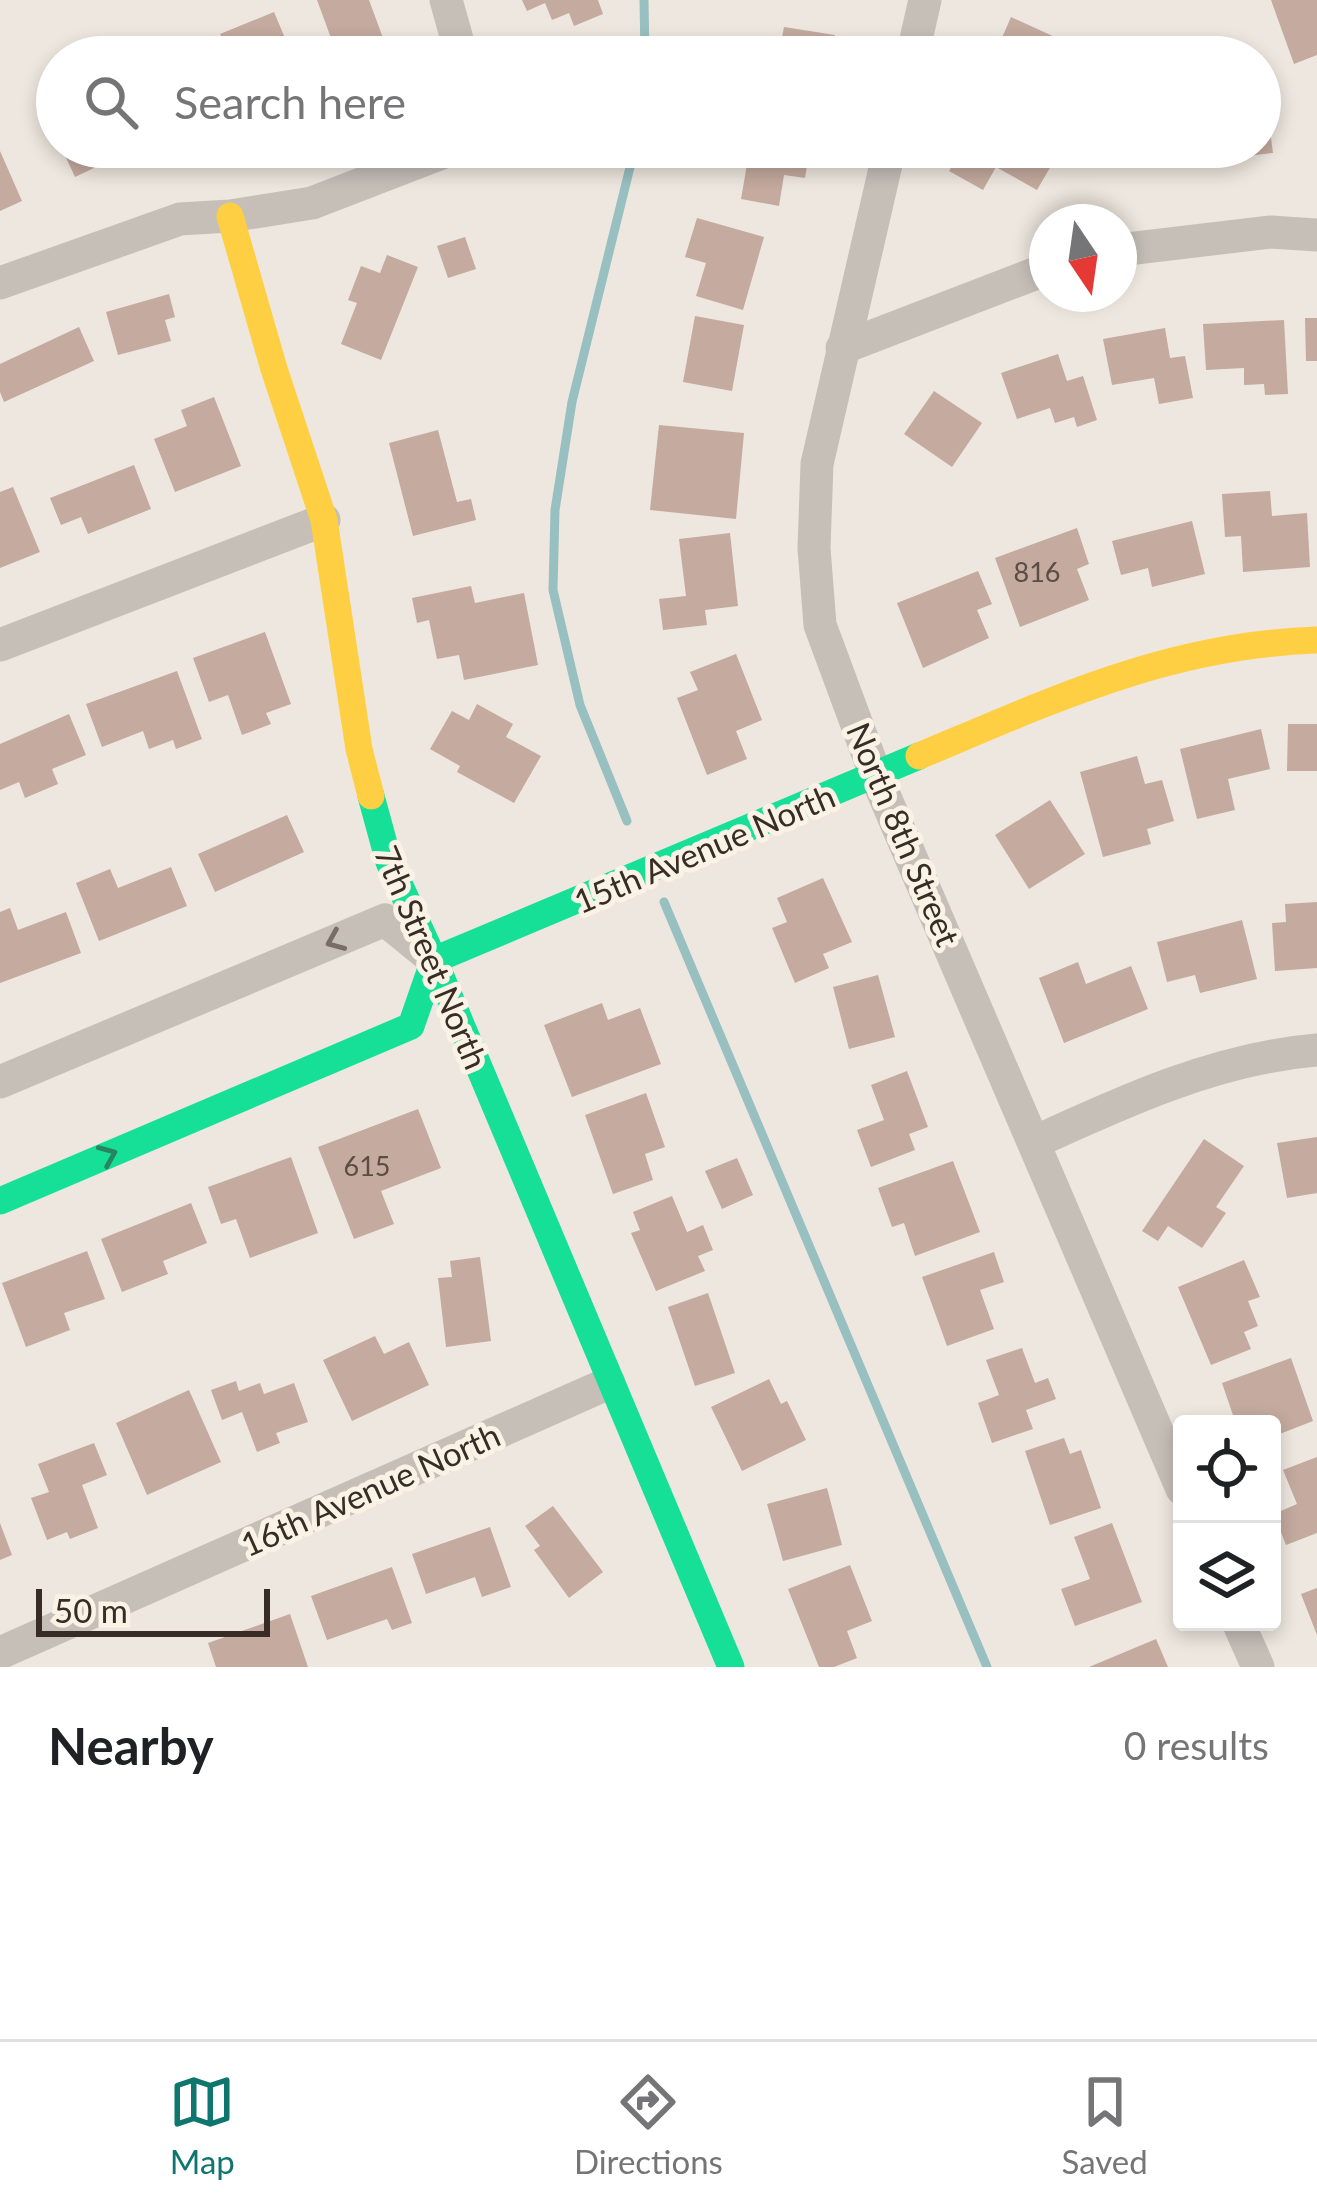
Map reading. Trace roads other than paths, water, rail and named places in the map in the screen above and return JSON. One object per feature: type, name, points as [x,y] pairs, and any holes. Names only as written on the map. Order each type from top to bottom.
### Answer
[{"type":"street","points":[[446,0],[456,36]]},
{"type":"street","points":[[917,36],[925,0]]},
{"type":"street","points":[[0,283],[180,219],[230,217],[312,203],[403,168]]},
{"type":"street","name":"North 8th Street","points":[[885,168],[817,464],[815,567],[820,625],[876,776],[1173,1468]]},
{"type":"street","name":"7th Street North","points":[[230,217],[324,520],[369,798],[388,862],[434,960],[731,1667]]},
{"type":"street","points":[[1137,248],[1271,232],[1317,235]]},
{"type":"street","points":[[842,348],[1029,276]]},
{"type":"street","points":[[0,645],[324,520]]},
{"type":"street","name":"15th Avenue North","points":[[434,960],[1102,679],[1193,655],[1285,640],[1317,640]]},
{"type":"street","points":[[0,1082],[385,920],[434,960],[411,1026],[0,1201]]},
{"type":"street","points":[[1035,1142],[1222,1067],[1266,1055],[1317,1050]]},
{"type":"street","name":"16th Avenue North","points":[[0,1652],[609,1383]]},
{"type":"street","points":[[1242,1631],[1258,1667]]},
{"type":"waterway","points":[[644,0],[645,36]]},
{"type":"waterway","points":[[627,821],[580,705],[553,590],[555,510],[572,402],[630,168]]},
{"type":"waterway","points":[[664,902],[987,1667]]}]
